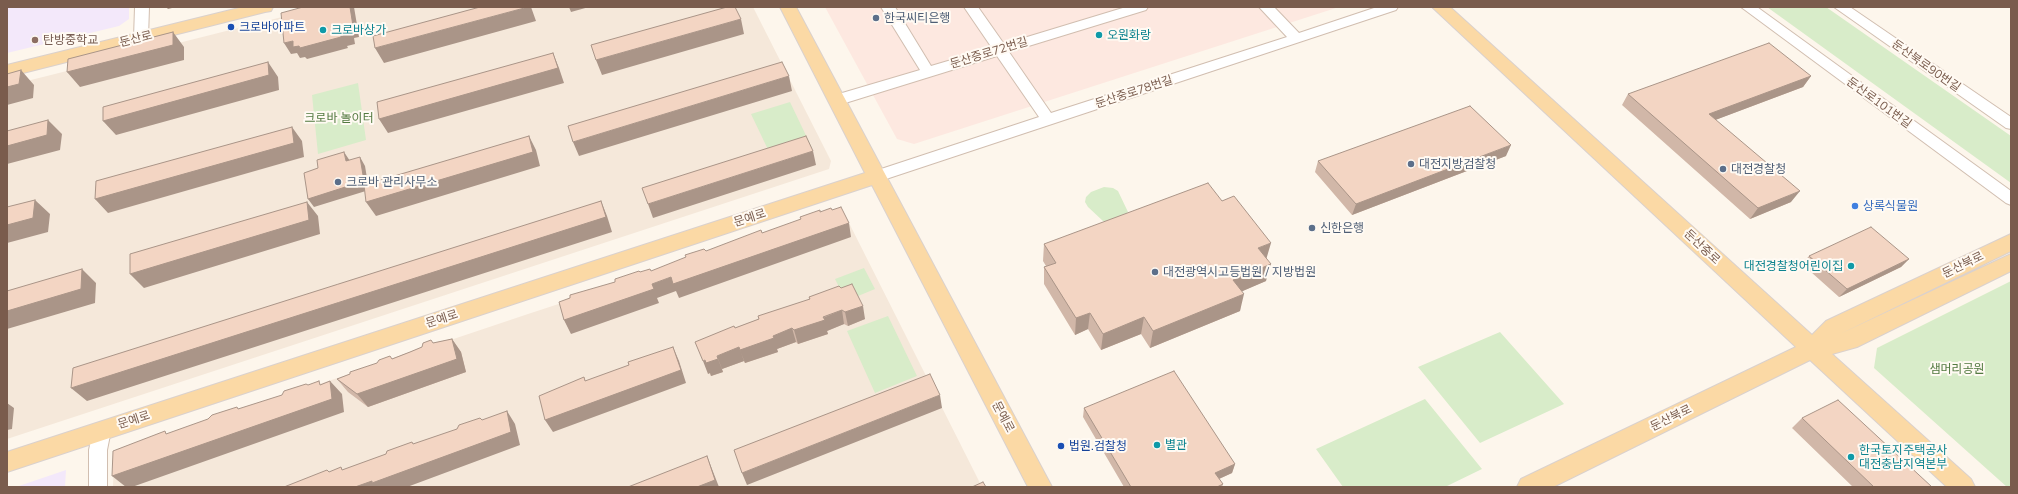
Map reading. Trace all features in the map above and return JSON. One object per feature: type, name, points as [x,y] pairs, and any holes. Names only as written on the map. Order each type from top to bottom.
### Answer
[{"type":"main road","name":"둔산로","points":[[7,71],[232,7]]},
{"type":"main road","name":"둔산로","points":[[7,63],[265,7]]},
{"type":"main road","name":"문예로","points":[[788,7],[1040,487]]},
{"type":"main road","name":"둔산중로","points":[[1440,7],[1963,487]]},
{"type":"main road","name":"문예로","points":[[7,462],[877,176]]},
{"type":"main road","name":"둔산북로","points":[[1812,349],[1833,327],[2011,242]]},
{"type":"main road","name":"둔산북로","points":[[1529,487],[1812,349],[1849,341],[2011,262]]},
{"type":"street","points":[[141,34],[142,7]]},
{"type":"street","points":[[888,7],[928,72]]},
{"type":"street","points":[[971,7],[1048,120]]},
{"type":"street","name":"둔산중로72번길","points":[[837,100],[1141,7]]},
{"type":"street","points":[[1266,7],[1296,38]]},
{"type":"street","name":"둔산중로78번길","points":[[877,176],[1391,7]]},
{"type":"street","name":"둔산로101번길","points":[[1748,7],[2011,199]]},
{"type":"street","name":"둔산북로90번길","points":[[1841,7],[2011,124]]},
{"type":"street","points":[[1980,176],[2000,180],[2011,188]]},
{"type":"street","points":[[98,487],[98,450],[102,430]]},
{"type":"shaded area","name":"탄방중학교","points":[[7,7],[129,7],[129,19],[119,26],[7,53]]},
{"type":"shaded area","name":"크로바아파트","points":[[322,7],[753,7],[831,161],[829,169],[7,439],[7,86]]},
{"type":"shaded area","points":[[825,7],[1339,7],[914,144],[897,139]]},
{"type":"shaded area","points":[[843,211],[982,487],[113,487],[114,453],[528,314]]},
{"type":"shaded area","points":[[66,470],[65,487],[16,487]]},
{"type":"green space","points":[[1767,7],[1826,7],[2011,136],[2011,183]]},
{"type":"green space","name":"크로바 놀이터","points":[[358,83],[366,140],[318,154],[312,95]]},
{"type":"green space","points":[[790,102],[812,148],[773,160],[751,114]]},
{"type":"green space","points":[[1104,187],[1113,188],[1118,191],[1128,212],[1107,222],[1103,221],[1088,207],[1085,202],[1086,197],[1091,192]]},
{"type":"green space","points":[[864,268],[875,289],[846,301],[835,279]]},
{"type":"green space","name":"샘머리공원","points":[[2011,281],[2011,487],[2007,487],[1874,368],[1877,348]]},
{"type":"green space","points":[[888,316],[917,376],[875,393],[847,331]]},
{"type":"green space","points":[[1500,332],[1564,404],[1480,443],[1418,367]]},
{"type":"green space","points":[[1425,399],[1482,469],[1445,487],[1343,487],[1316,449]]},
{"type":"building","name":"크로바상가","points":[[303,7],[350,7],[353,26],[347,27],[348,33],[341,35],[341,37],[300,48],[299,46],[293,47],[293,41],[284,43],[281,13]]},
{"type":"building","points":[[480,7],[528,7],[375,48],[373,36]]},
{"type":"building","points":[[727,7],[735,7],[741,19],[596,60],[591,45]]},
{"type":"building","points":[[173,32],[173,45],[67,72],[68,59]]},
{"type":"building","name":"대전경찰청","points":[[1769,43],[1811,76],[1709,114],[1800,191],[1758,208],[1628,94]]},
{"type":"building","points":[[553,53],[558,68],[379,119],[377,102]]},
{"type":"building","points":[[268,62],[269,75],[103,121],[103,107]]},
{"type":"building","points":[[782,62],[789,76],[573,142],[568,126]]},
{"type":"building","points":[[21,70],[19,84],[7,87],[7,74]]},
{"type":"building","name":"대전지방검찰청","points":[[1470,106],[1511,145],[1356,204],[1318,161]]},
{"type":"building","points":[[48,120],[47,135],[7,146],[7,131]]},
{"type":"building","points":[[292,127],[294,143],[95,199],[96,181]]},
{"type":"building","points":[[529,136],[533,152],[366,202],[364,185]]},
{"type":"building","points":[[806,136],[813,151],[648,204],[642,188]]},
{"type":"building","name":"크로바 관리사무소","points":[[344,152],[346,161],[360,157],[364,181],[308,199],[304,173],[318,168],[317,160]]},
{"type":"building","name":"대전광역시고등법원 / 지방법원","points":[[1208,183],[1222,201],[1234,196],[1271,243],[1258,248],[1271,264],[1233,280],[1244,294],[1153,331],[1144,317],[1103,334],[1090,313],[1076,318],[1044,267],[1056,263],[1044,244]]},
{"type":"building","points":[[35,200],[33,218],[7,225],[7,207]]},
{"type":"building","points":[[601,201],[606,217],[71,388],[73,368]]},
{"type":"building","points":[[307,202],[309,220],[130,274],[130,254]]},
{"type":"building","points":[[841,207],[849,223],[673,284],[671,277],[652,284],[654,289],[564,320],[559,302],[570,298],[570,295],[615,282],[615,279],[639,271],[650,269],[651,271],[686,257],[685,255],[704,249],[706,251],[761,230],[762,233],[801,219],[800,217],[820,210],[820,212],[831,208],[832,210]]},
{"type":"building","name":"대전경찰청어린이집","points":[[1871,227],[1909,259],[1847,289],[1809,256]]},
{"type":"building","points":[[82,269],[81,289],[7,311],[7,291]]},
{"type":"building","points":[[852,284],[863,306],[845,312],[842,310],[823,317],[825,320],[794,330],[792,328],[773,336],[774,338],[740,350],[739,347],[717,356],[718,359],[706,363],[705,360],[703,361],[695,342],[734,326],[735,328],[759,319],[758,316],[810,299],[809,297],[839,286],[841,288]]},
{"type":"building","points":[[452,339],[457,359],[357,394],[337,379],[350,374],[350,372],[377,363],[379,360],[390,356],[392,359],[410,352],[422,347],[423,343],[431,340],[433,343]]},
{"type":"building","points":[[673,347],[681,370],[545,420],[539,396],[584,377],[585,381],[629,365],[628,362]]},
{"type":"building","name":"별관","points":[[1174,371],[1235,464],[1215,473],[1223,484],[1217,487],[1131,487],[1084,408]]},
{"type":"building","points":[[930,374],[940,395],[742,473],[734,450]]},
{"type":"building","points":[[319,381],[320,385],[330,381],[332,399],[112,476],[113,451],[165,431],[166,434],[208,419],[212,415],[237,407],[238,409],[282,395],[284,391]]},
{"type":"building","points":[[1838,400],[1932,487],[1874,487],[1802,418]]},
{"type":"building","points":[[507,411],[511,432],[372,483],[372,481],[355,487],[284,487],[327,470],[329,472],[341,467],[342,470],[386,454],[387,451],[412,442],[413,444],[457,429],[459,425],[480,418],[482,420]]},
{"type":"building","points":[[707,456],[715,480],[697,487],[628,487]]},
{"type":"building","points":[[983,482],[986,487],[972,487]]},
{"type":"place","name":"한국씨티은행","points":[[876,18]]},
{"type":"place","name":"크로바아파트","points":[[231,27]]},
{"type":"place","name":"크로바상가","points":[[323,30]]},
{"type":"place","name":"오원화랑","points":[[1099,35]]},
{"type":"place","name":"탄방중학교","points":[[35,40]]},
{"type":"place","name":"대전지방검찰청","points":[[1411,164]]},
{"type":"place","name":"대전경찰청","points":[[1723,169]]},
{"type":"place","name":"크로바 관리사무소","points":[[338,182]]},
{"type":"place","name":"상록식물원","points":[[1855,206]]},
{"type":"place","name":"신한은행","points":[[1312,228]]},
{"type":"place","name":"대전경찰청어린이집","points":[[1851,266]]},
{"type":"place","name":"대전광역시고등법원 / 지방법원","points":[[1155,272]]},
{"type":"place","name":"별관","points":[[1157,445]]},
{"type":"place","name":"법원.검찰청","points":[[1061,446]]},
{"type":"place","name":"한국토지주택공사 대전충남지역본부","points":[[1851,457]]}]
